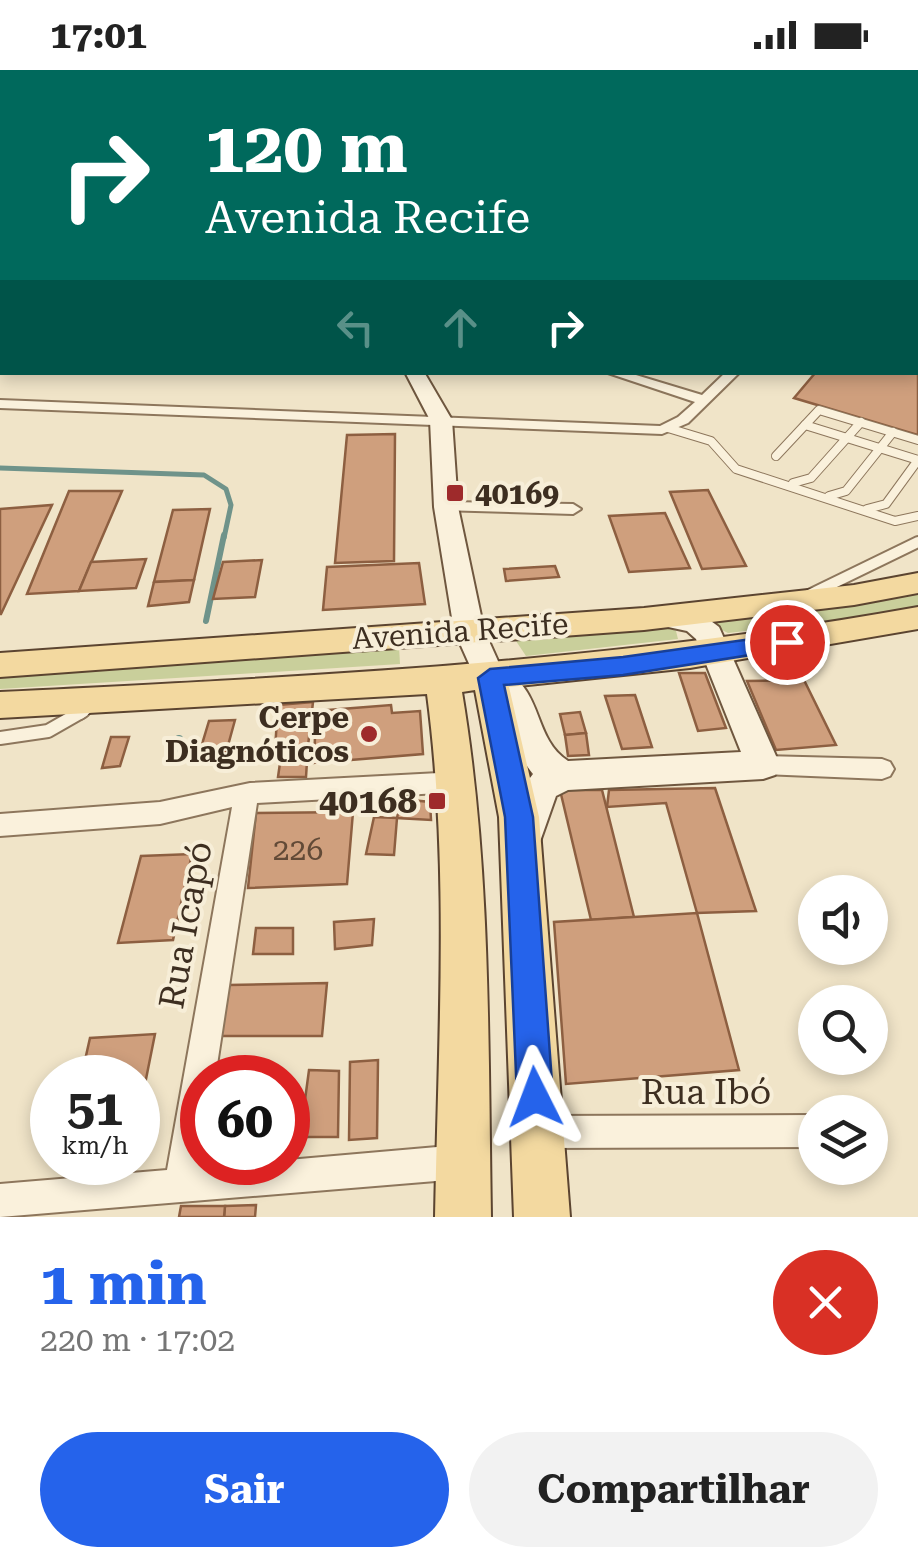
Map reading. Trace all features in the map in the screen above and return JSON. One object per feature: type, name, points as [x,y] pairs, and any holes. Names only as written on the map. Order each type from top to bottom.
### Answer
[{"type":"main road","name":"Avenida Recife","points":[[0,665],[664,616],[798,602],[918,583]]},
{"type":"main road","name":"Avenida Recife","points":[[0,705],[490,678],[718,653],[918,618]]},
{"type":"main road","points":[[490,678],[512,775],[520,849],[542,1217]]},
{"type":"main road","points":[[443,682],[458,782],[463,878],[463,1217]]},
{"type":"street","points":[[416,375],[441,420],[446,507],[469,630],[490,678],[513,692],[532,749],[562,776]]},
{"type":"street","points":[[620,375],[704,400]]},
{"type":"street","points":[[0,404],[652,430],[668,428],[731,375]]},
{"type":"street","points":[[446,507],[572,509]]},
{"type":"street","points":[[664,616],[704,628],[763,765]]},
{"type":"street","points":[[520,849],[538,791],[562,776],[763,765],[882,769]]},
{"type":"street","points":[[0,825],[160,813],[246,794],[458,782]]},
{"type":"street","name":"Rua Icapó","points":[[181,1186],[246,794]]},
{"type":"street","name":"Rua Ibó","points":[[537,1132],[798,1132]]},
{"type":"street","points":[[0,1201],[460,1162]]},
{"type":"lane","points":[[776,456],[819,410],[918,440]]},
{"type":"lane","points":[[782,484],[811,478],[860,422]]},
{"type":"lane","points":[[805,426],[918,460],[886,504],[861,510]]},
{"type":"lane","points":[[668,428],[711,441],[736,469],[895,520],[918,516]]},
{"type":"lane","points":[[820,496],[846,491],[893,432]]},
{"type":"lane","points":[[798,602],[830,581],[918,542]]},
{"type":"lane","points":[[0,738],[26,738],[65,726],[97,700]]},
{"type":"green space","points":[[918,593],[918,610],[728,633],[716,627],[714,621]]},
{"type":"green space","points":[[668,626],[676,631],[678,639],[526,656],[512,635]]},
{"type":"green space","points":[[399,646],[400,664],[0,689],[0,674]]},
{"type":"building","points":[[813,375],[918,375],[918,435],[794,398]]},
{"type":"building","points":[[395,434],[394,561],[335,563],[347,435]]},
{"type":"building","points":[[708,490],[746,566],[702,569],[670,492]]},
{"type":"building","points":[[69,491],[122,491],[79,591],[27,594]]},
{"type":"building","points":[[52,505],[1,614],[0,614],[0,509]]},
{"type":"building","points":[[210,509],[194,580],[154,582],[173,510]]},
{"type":"building","points":[[665,513],[690,568],[629,572],[609,516]]},
{"type":"building","points":[[146,559],[136,588],[79,591],[91,562]]},
{"type":"building","points":[[262,560],[255,597],[213,599],[223,562]]},
{"type":"building","points":[[419,563],[425,604],[323,610],[327,567]]},
{"type":"building","points":[[555,566],[559,577],[506,581],[504,569]]},
{"type":"building","points":[[194,580],[189,602],[148,606],[154,582]]},
{"type":"building","points":[[679,673],[705,673],[726,728],[698,731]]},
{"type":"building","points":[[804,680],[836,745],[776,750],[747,681]]},
{"type":"building","points":[[635,695],[652,747],[622,749],[605,696]]},
{"type":"building","points":[[313,702],[308,746],[275,749],[278,705]]},
{"type":"building","name":"Cerpe Diagnóticos","points":[[391,705],[392,713],[420,711],[423,754],[314,763],[316,711]]},
{"type":"building","points":[[580,712],[586,733],[565,735],[560,714]]},
{"type":"building","points":[[235,720],[224,760],[197,761],[209,721]]},
{"type":"building","points":[[586,733],[589,755],[568,756],[565,735]]},
{"type":"building","points":[[111,737],[129,737],[120,766],[102,768]]},
{"type":"building","points":[[308,746],[306,777],[278,777],[282,749]]},
{"type":"building","points":[[715,788],[756,911],[697,913],[666,803],[607,807],[609,790]]},
{"type":"building","points":[[560,790],[602,790],[634,917],[591,920]]},
{"type":"building","points":[[401,799],[430,802],[431,820],[397,818]]},
{"type":"building","points":[[353,812],[347,884],[248,888],[256,813]]},
{"type":"building","points":[[374,817],[397,818],[394,855],[366,854]]},
{"type":"building","points":[[192,854],[173,940],[118,943],[141,856]]},
{"type":"building","points":[[697,913],[739,1070],[566,1084],[554,922]]},
{"type":"building","points":[[374,919],[372,945],[335,949],[334,922]]},
{"type":"building","points":[[256,928],[293,928],[293,954],[253,954]]},
{"type":"building","points":[[327,983],[322,1036],[216,1036],[229,985]]},
{"type":"building","points":[[155,1034],[151,1055],[86,1055],[90,1038]]},
{"type":"building","points":[[378,1060],[377,1138],[349,1140],[350,1062]]},
{"type":"building","points":[[310,1070],[339,1071],[338,1137],[310,1137]]},
{"type":"building","points":[[256,1205],[255,1217],[224,1217],[225,1206]]},
{"type":"building","points":[[181,1206],[225,1206],[224,1217],[179,1217]]},
{"type":"waterway","points":[[0,468],[204,475],[226,489],[231,505],[224,538]]},
{"type":"waterway","points":[[206,621],[224,535]]},
{"type":"waterway","points":[[176,757],[179,739]]},
{"type":"place","name":"40169","points":[[455,493]]},
{"type":"place","name":"Cerpe Diagnóticos","points":[[369,734]]},
{"type":"place","name":"40168","points":[[437,801]]},
{"type":"route","points":[[535,1097],[519,817],[490,678],[623,666],[787,642]]}]
